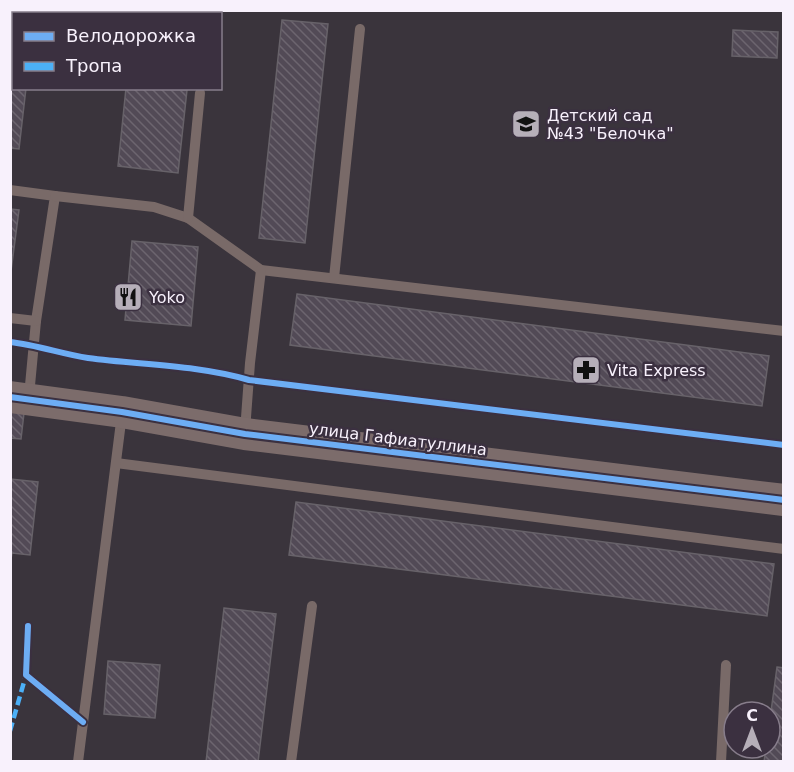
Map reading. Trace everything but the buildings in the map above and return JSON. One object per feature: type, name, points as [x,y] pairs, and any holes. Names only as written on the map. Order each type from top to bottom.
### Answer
[{"type":"street","name":"улица Гафиатуллина","points":[[19,398],[122,412],[245,434],[783,500]]},
{"type":"lane","points":[[334,278],[360,29]]},
{"type":"lane","points":[[188,218],[200,93]]},
{"type":"lane","points":[[10,190],[154,207],[188,218],[261,270],[783,331]]},
{"type":"lane","points":[[19,398],[36,321],[55,196]]},
{"type":"lane","points":[[245,434],[250,363],[261,270]]},
{"type":"lane","points":[[10,318],[36,321]]},
{"type":"lane","points":[[78,762],[122,412]]},
{"type":"lane","points":[[116,463],[783,549]]},
{"type":"lane","points":[[291,762],[312,606]]},
{"type":"lane","points":[[721,762],[726,665]]},
{"type":"marked path","points":[[10,731],[26,675]]},
{"type":"cycle path","points":[[10,342],[88,358],[189,368],[249,380],[784,445]]},
{"type":"cycle path","points":[[10,397],[122,412],[245,434],[784,500]]},
{"type":"cycle path","points":[[28,626],[26,675],[83,722]]},
{"type":"place","name":"Детский сад №43 \"Белочка\"","points":[[526,124]]},
{"type":"place","name":"Yoko","points":[[128,297]]},
{"type":"place","name":"Vita Express","points":[[586,370]]}]
